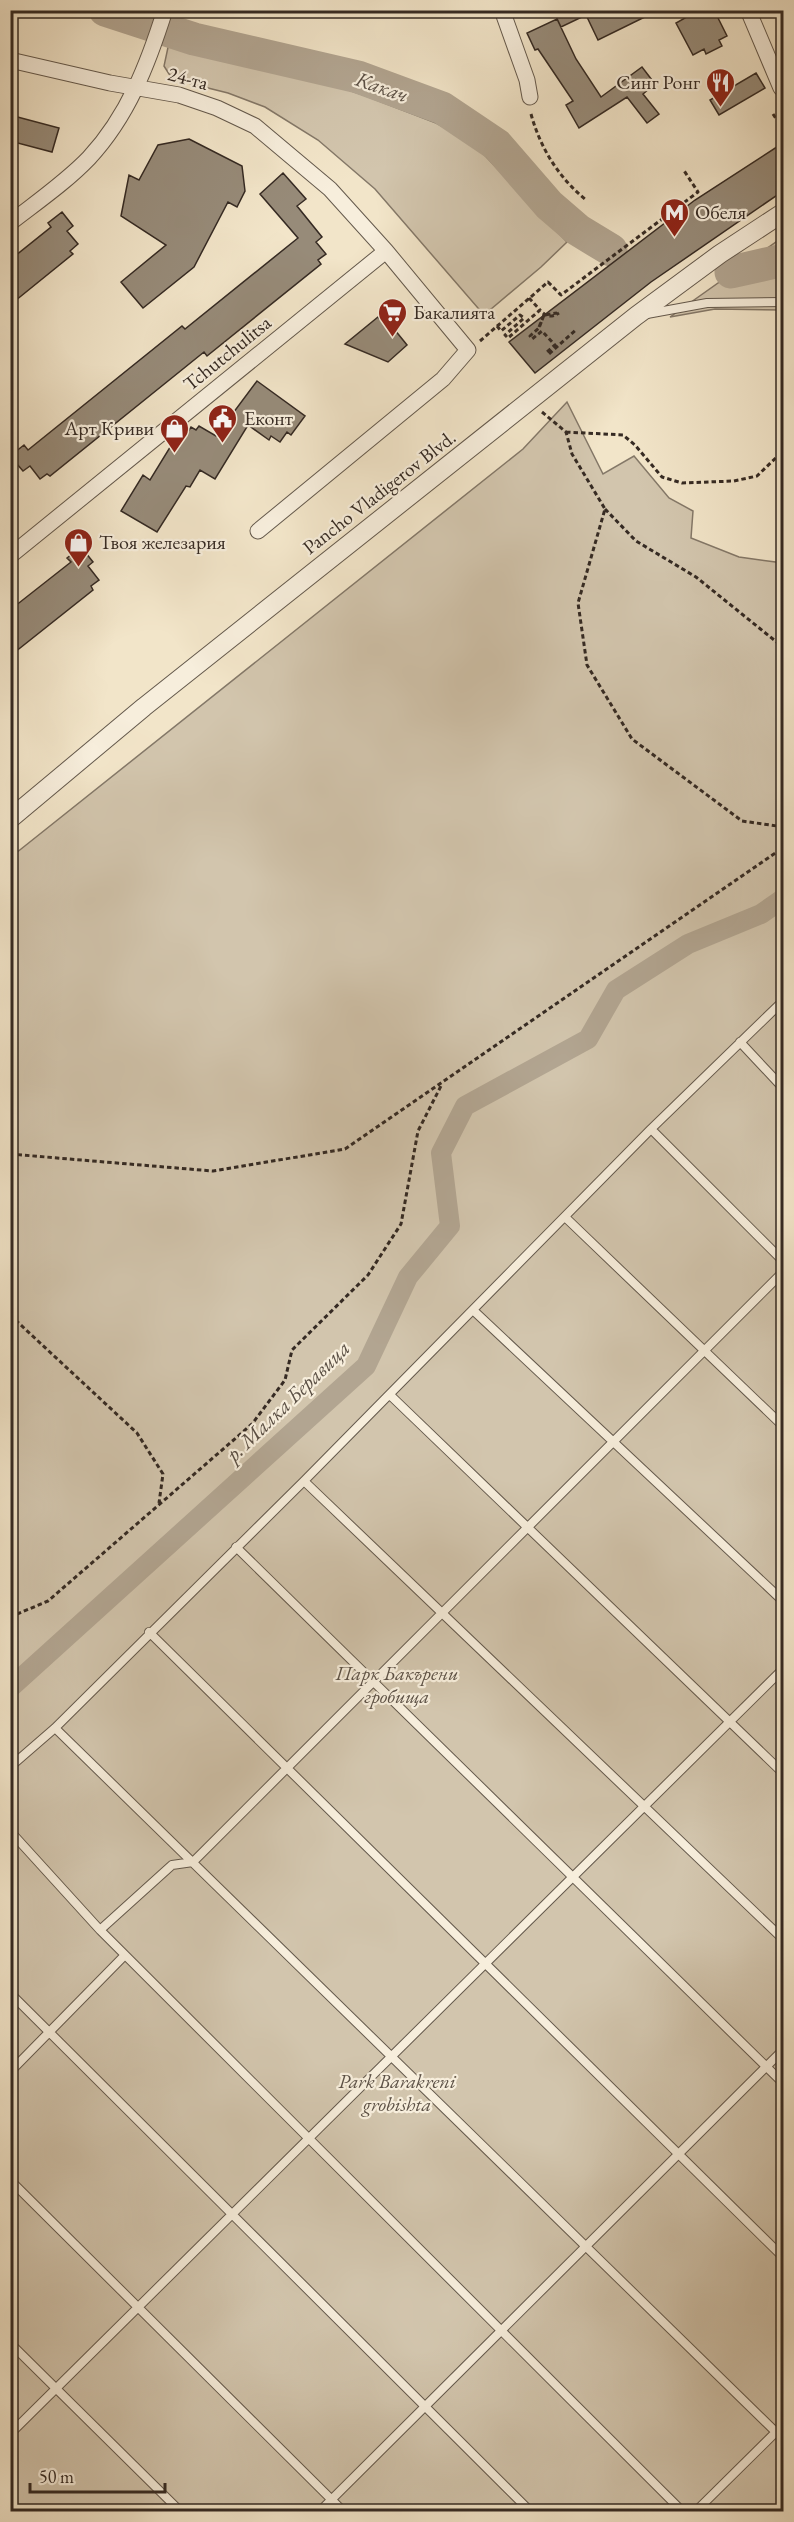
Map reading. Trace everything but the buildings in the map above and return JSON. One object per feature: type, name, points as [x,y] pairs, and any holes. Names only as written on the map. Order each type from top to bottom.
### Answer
[{"type":"street","points":[[10,223],[88,159],[100,146],[137,88],[148,63],[165,10]]},
{"type":"street","points":[[502,10],[527,80],[530,97]]},
{"type":"street","points":[[748,10],[781,88]]},
{"type":"street","name":"24-та","points":[[10,60],[179,95],[217,108],[255,126],[330,189],[386,251],[468,350]]},
{"type":"street","name":"Pancho Vladigerov Blvd.","points":[[10,819],[153,700],[636,316],[676,285],[779,215]]},
{"type":"street","name":"Tchutchulitsa","points":[[10,556],[386,251]]},
{"type":"street","points":[[258,531],[443,379],[468,350]]},
{"type":"lane","points":[[636,316],[707,303],[783,302]]},
{"type":"lane","points":[[10,1767],[55,1728],[149,1632],[304,1481],[651,1129],[783,1000]]},
{"type":"lane","points":[[740,1042],[783,1089]]},
{"type":"lane","points":[[651,1129],[783,1262]]},
{"type":"lane","points":[[565,1217],[783,1427]]},
{"type":"lane","points":[[100,1930],[172,1865],[193,1863],[783,1270]]},
{"type":"lane","points":[[474,1311],[783,1602]]},
{"type":"lane","points":[[390,1395],[783,1774]]},
{"type":"lane","points":[[304,1481],[783,1940]]},
{"type":"lane","points":[[236,1547],[783,2084]]},
{"type":"lane","points":[[149,1632],[783,2258]]},
{"type":"lane","points":[[10,2434],[783,1668]]},
{"type":"lane","points":[[55,1728],[783,2440]]},
{"type":"lane","points":[[10,1832],[100,1930],[683,2511]]},
{"type":"lane","points":[[10,2072],[125,1955]]},
{"type":"lane","points":[[10,1993],[531,2511]]},
{"type":"lane","points":[[319,2511],[783,2049]]},
{"type":"lane","points":[[10,2180],[344,2511]]},
{"type":"lane","points":[[10,2343],[182,2511]]},
{"type":"lane","points":[[695,2511],[783,2424]]},
{"type":"path","points":[[530,97],[531,114],[541,144],[563,177],[585,199]]},
{"type":"path","points":[[773,114],[783,131]]},
{"type":"path","points":[[778,154],[783,148]]},
{"type":"path","points":[[468,350],[548,282],[561,295],[698,192],[683,169]]},
{"type":"path","points":[[529,298],[544,315]]},
{"type":"path","points":[[497,326],[501,331],[520,315],[524,318],[505,335],[508,338],[540,310]]},
{"type":"path","points":[[544,315],[559,313]]},
{"type":"path","points":[[544,315],[539,328],[530,336],[532,339],[542,331],[555,345],[547,352],[549,354],[577,329]]},
{"type":"path","points":[[530,402],[566,432],[572,454],[605,508],[636,541],[696,577],[783,648]]},
{"type":"path","points":[[566,432],[624,435],[662,477],[682,483],[734,481],[757,476],[783,450]]},
{"type":"path","points":[[605,508],[578,603],[587,665],[632,739],[742,821],[783,827]]},
{"type":"path","points":[[10,1154],[213,1171],[345,1149],[783,847]]},
{"type":"path","points":[[10,1617],[48,1601],[252,1424],[285,1380],[292,1350],[368,1275],[401,1224],[418,1131],[442,1082]]},
{"type":"path","points":[[10,1315],[137,1433],[163,1474],[159,1505]]},
{"type":"green space","points":[[170,38],[298,73],[436,123],[472,142],[567,242],[484,315],[375,189],[318,140],[265,107],[228,93],[176,80],[169,74],[164,66]]},
{"type":"green space","points":[[783,237],[783,310],[715,309],[670,317]]},
{"type":"green space","name":"Парк Бакърени гробища","points":[[567,402],[603,474],[634,456],[669,498],[693,511],[691,538],[739,557],[783,563],[783,2511],[11,2512],[11,857],[523,449]]},
{"type":"waterway","name":"Какач","points":[[105,10],[194,39],[358,77],[442,108],[497,145],[549,205],[578,230],[611,250]]},
{"type":"waterway","name":"Какач","points":[[731,272],[784,260]]},
{"type":"waterway","name":"р. Малка Беравица","points":[[10,1688],[366,1366],[408,1277],[450,1226],[441,1153],[465,1106],[588,1039],[616,990],[688,944],[761,914],[784,898]]},
{"type":"place","name":"Синг Ронг","points":[[721,108]]},
{"type":"place","name":"Обеля","points":[[674,238]]},
{"type":"place","name":"Бакалията","points":[[392,338]]},
{"type":"place","name":"Еконт","points":[[223,444]]},
{"type":"place","name":"Арт Криви","points":[[175,454]]},
{"type":"place","name":"Твоя железария","points":[[78,568]]},
{"type":"park label","name":"Park Barakreni grobishta","points":[[397,2092]]}]
